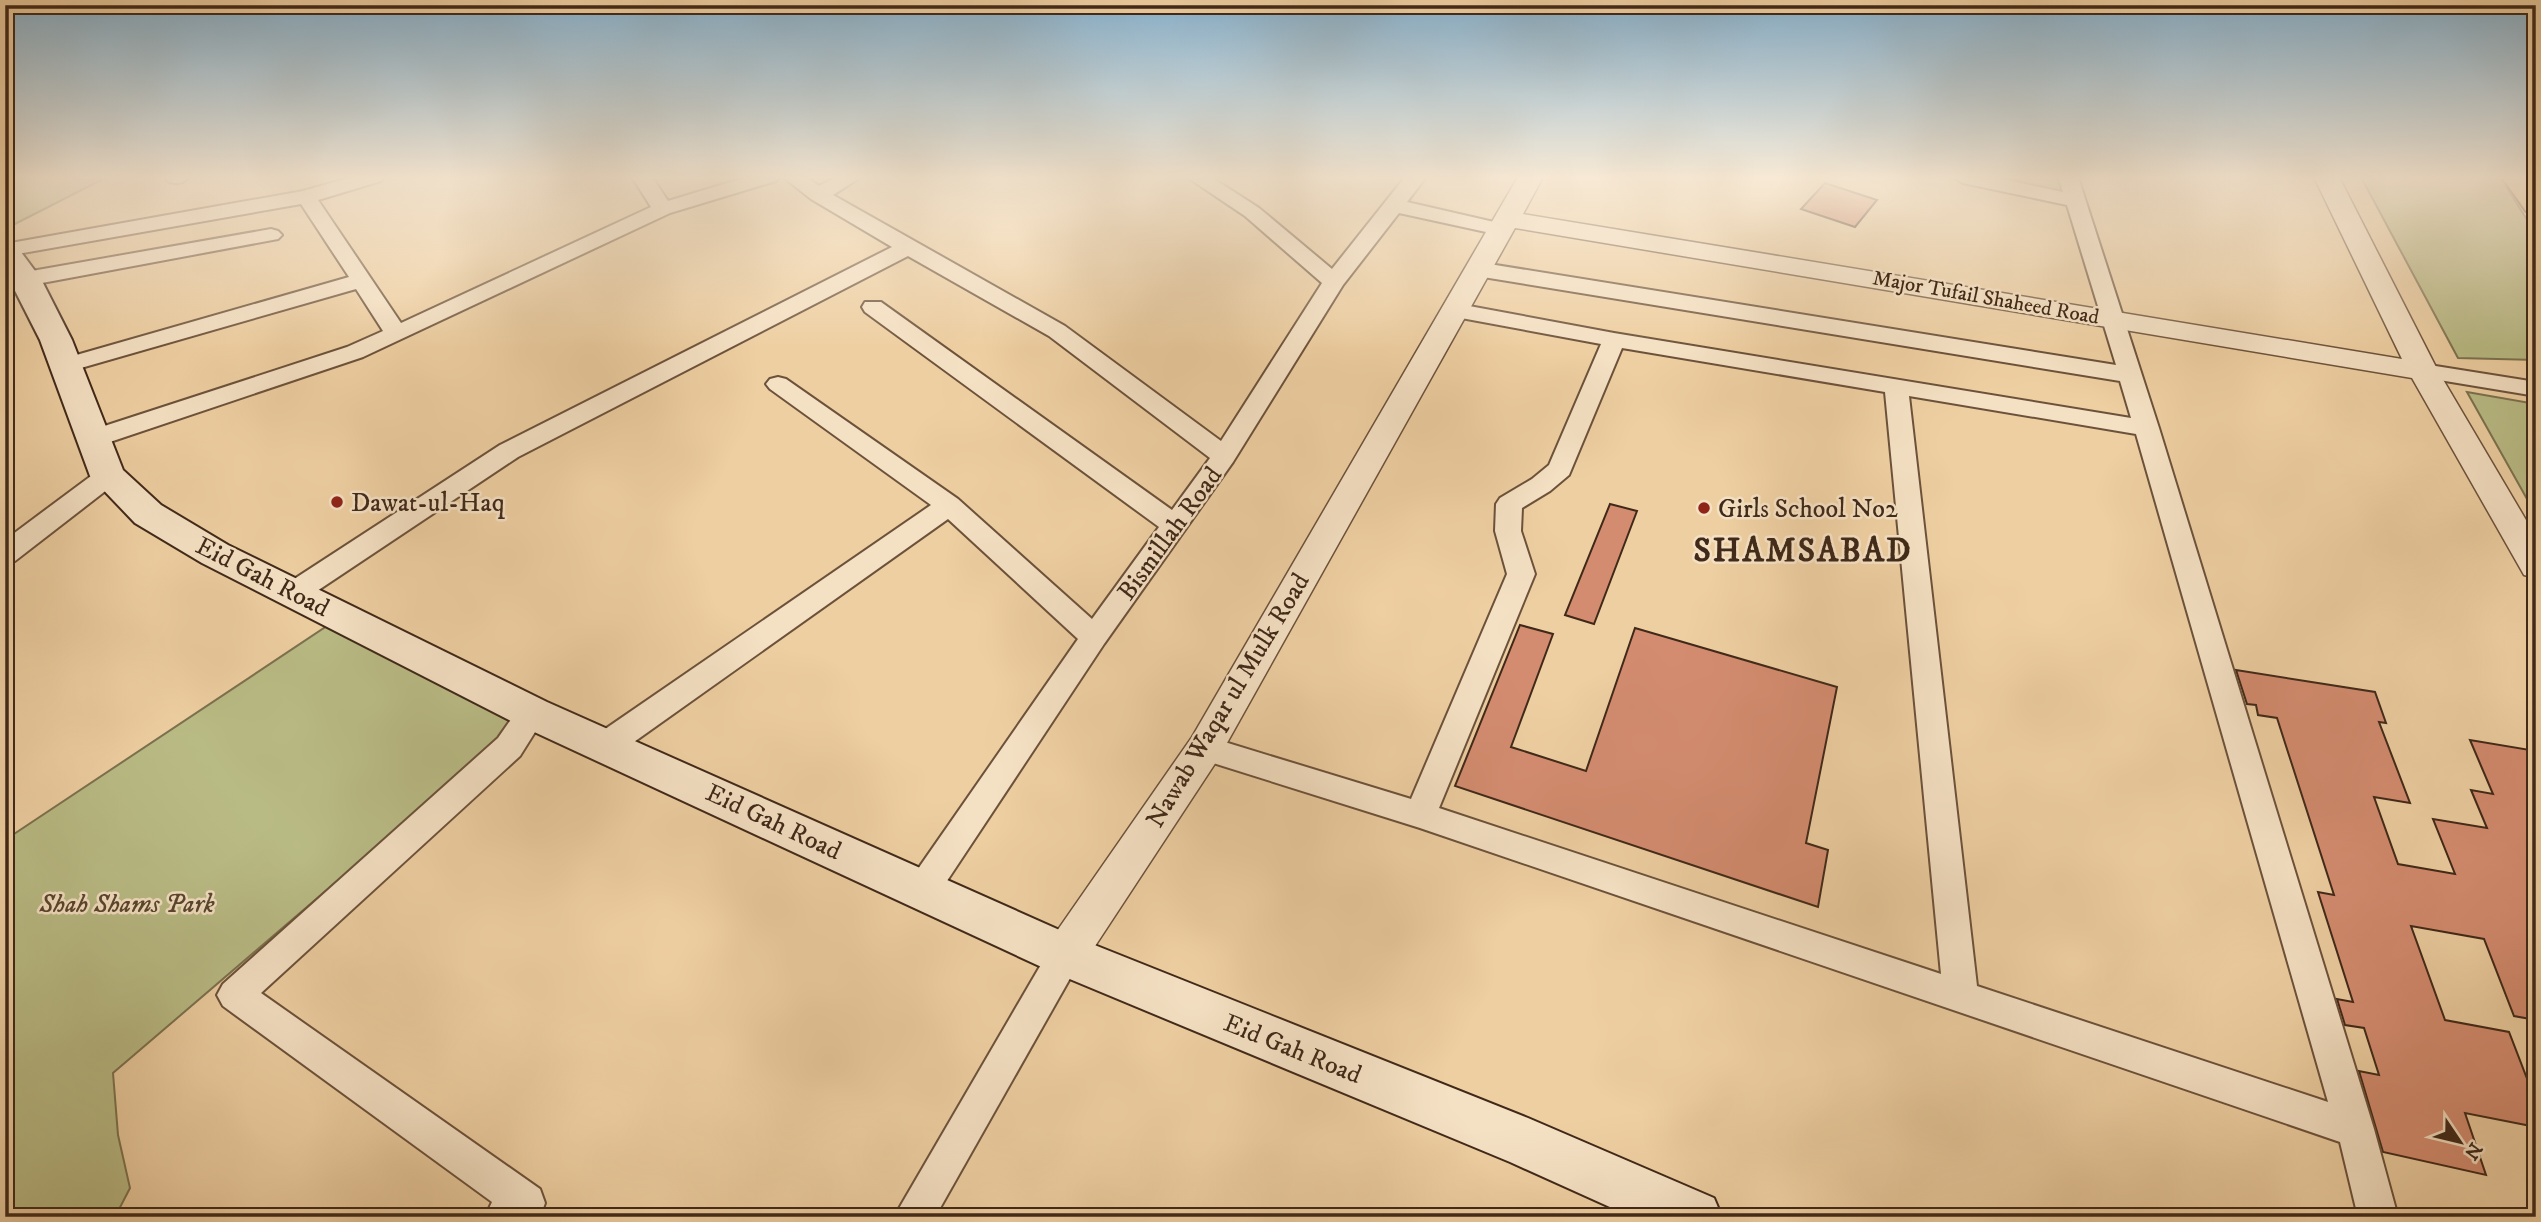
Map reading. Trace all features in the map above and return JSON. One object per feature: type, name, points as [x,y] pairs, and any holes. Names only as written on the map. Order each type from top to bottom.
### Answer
[{"type":"main road","name":"Eid Gah Road","points":[[13,260],[67,365],[102,457],[148,513],[215,554],[532,713],[1065,955],[1528,1144],[1695,1217]]},
{"type":"street","points":[[13,260],[134,234]]},
{"type":"street","points":[[331,234],[396,334]]},
{"type":"street","points":[[5,554],[102,457],[396,334],[610,234]]},
{"type":"street","points":[[886,234],[1057,331],[1224,456]]},
{"type":"street","points":[[1278,234],[1334,282]]},
{"type":"street","name":"Bismillah Road","points":[[923,889],[1094,637],[1224,456],[1334,282],[1373,234]]},
{"type":"street","name":"Nawab Waqar ul Mulk Road","points":[[914,1217],[1065,955],[1205,748],[1497,234]]},
{"type":"street","name":"Major Tufail Shaheed Road","points":[[1567,234],[2113,319],[2423,371]]},
{"type":"street","points":[[2086,234],[2147,428],[2355,1129],[2378,1217]]},
{"type":"street","points":[[2355,234],[2423,371],[2536,566]]},
{"type":"street","points":[[13,260],[271,235]]},
{"type":"street","points":[[295,592],[509,451],[908,247]]},
{"type":"street","points":[[1477,269],[2131,375]]},
{"type":"street","points":[[67,365],[362,280]]},
{"type":"street","points":[[873,307],[1175,525]]},
{"type":"street","points":[[1454,310],[1614,340],[2147,428]]},
{"type":"street","points":[[1420,815],[1521,574],[1508,531],[1509,504],[1541,485],[1560,469],[1614,340]]},
{"type":"street","points":[[2423,371],[2536,389]]},
{"type":"street","points":[[778,384],[948,505],[1094,637]]},
{"type":"street","points":[[1896,387],[1961,995]]},
{"type":"street","points":[[606,745],[948,505]]},
{"type":"street","points":[[504,1217],[526,1203],[234,995],[509,747],[532,713]]},
{"type":"street","points":[[1205,748],[1420,815],[2355,1129]]},
{"type":"green space","points":[[2392,234],[2536,234],[2536,360],[2458,358]]},
{"type":"green space","points":[[2467,392],[2536,404],[2536,515]]},
{"type":"green space","name":"Shah Shams Park","points":[[330,624],[529,717],[113,1073],[118,1135],[130,1188],[115,1217],[5,1217],[5,840]]},
{"type":"building","points":[[1610,504],[1637,511],[1594,624],[1565,615]]},
{"type":"building","points":[[1520,625],[1553,634],[1511,747],[1586,771],[1635,628],[1837,687],[1806,843],[1828,850],[1818,907],[1455,786]]},
{"type":"building","points":[[2236,670],[2375,692],[2386,723],[2379,722],[2410,803],[2374,797],[2398,864],[2455,874],[2433,819],[2487,828],[2471,790],[2493,794],[2470,740],[2536,751],[2536,1020],[2514,1016],[2484,939],[2411,926],[2445,1020],[2509,1032],[2536,1102],[2536,1127],[2465,1113],[2486,1175],[2383,1152],[2359,1071],[2379,1075],[2364,1028],[2345,1025],[2337,999],[2353,1002],[2318,892],[2334,895],[2277,718],[2258,715],[2256,705],[2247,704]]},
{"type":"place","name":"Dawat-ul-Haq","points":[[337,502]]},
{"type":"place","name":"Girls School No2","points":[[1704,508]]},
{"type":"district","name":"SHAMSABAD","points":[[1803,549]]}]
